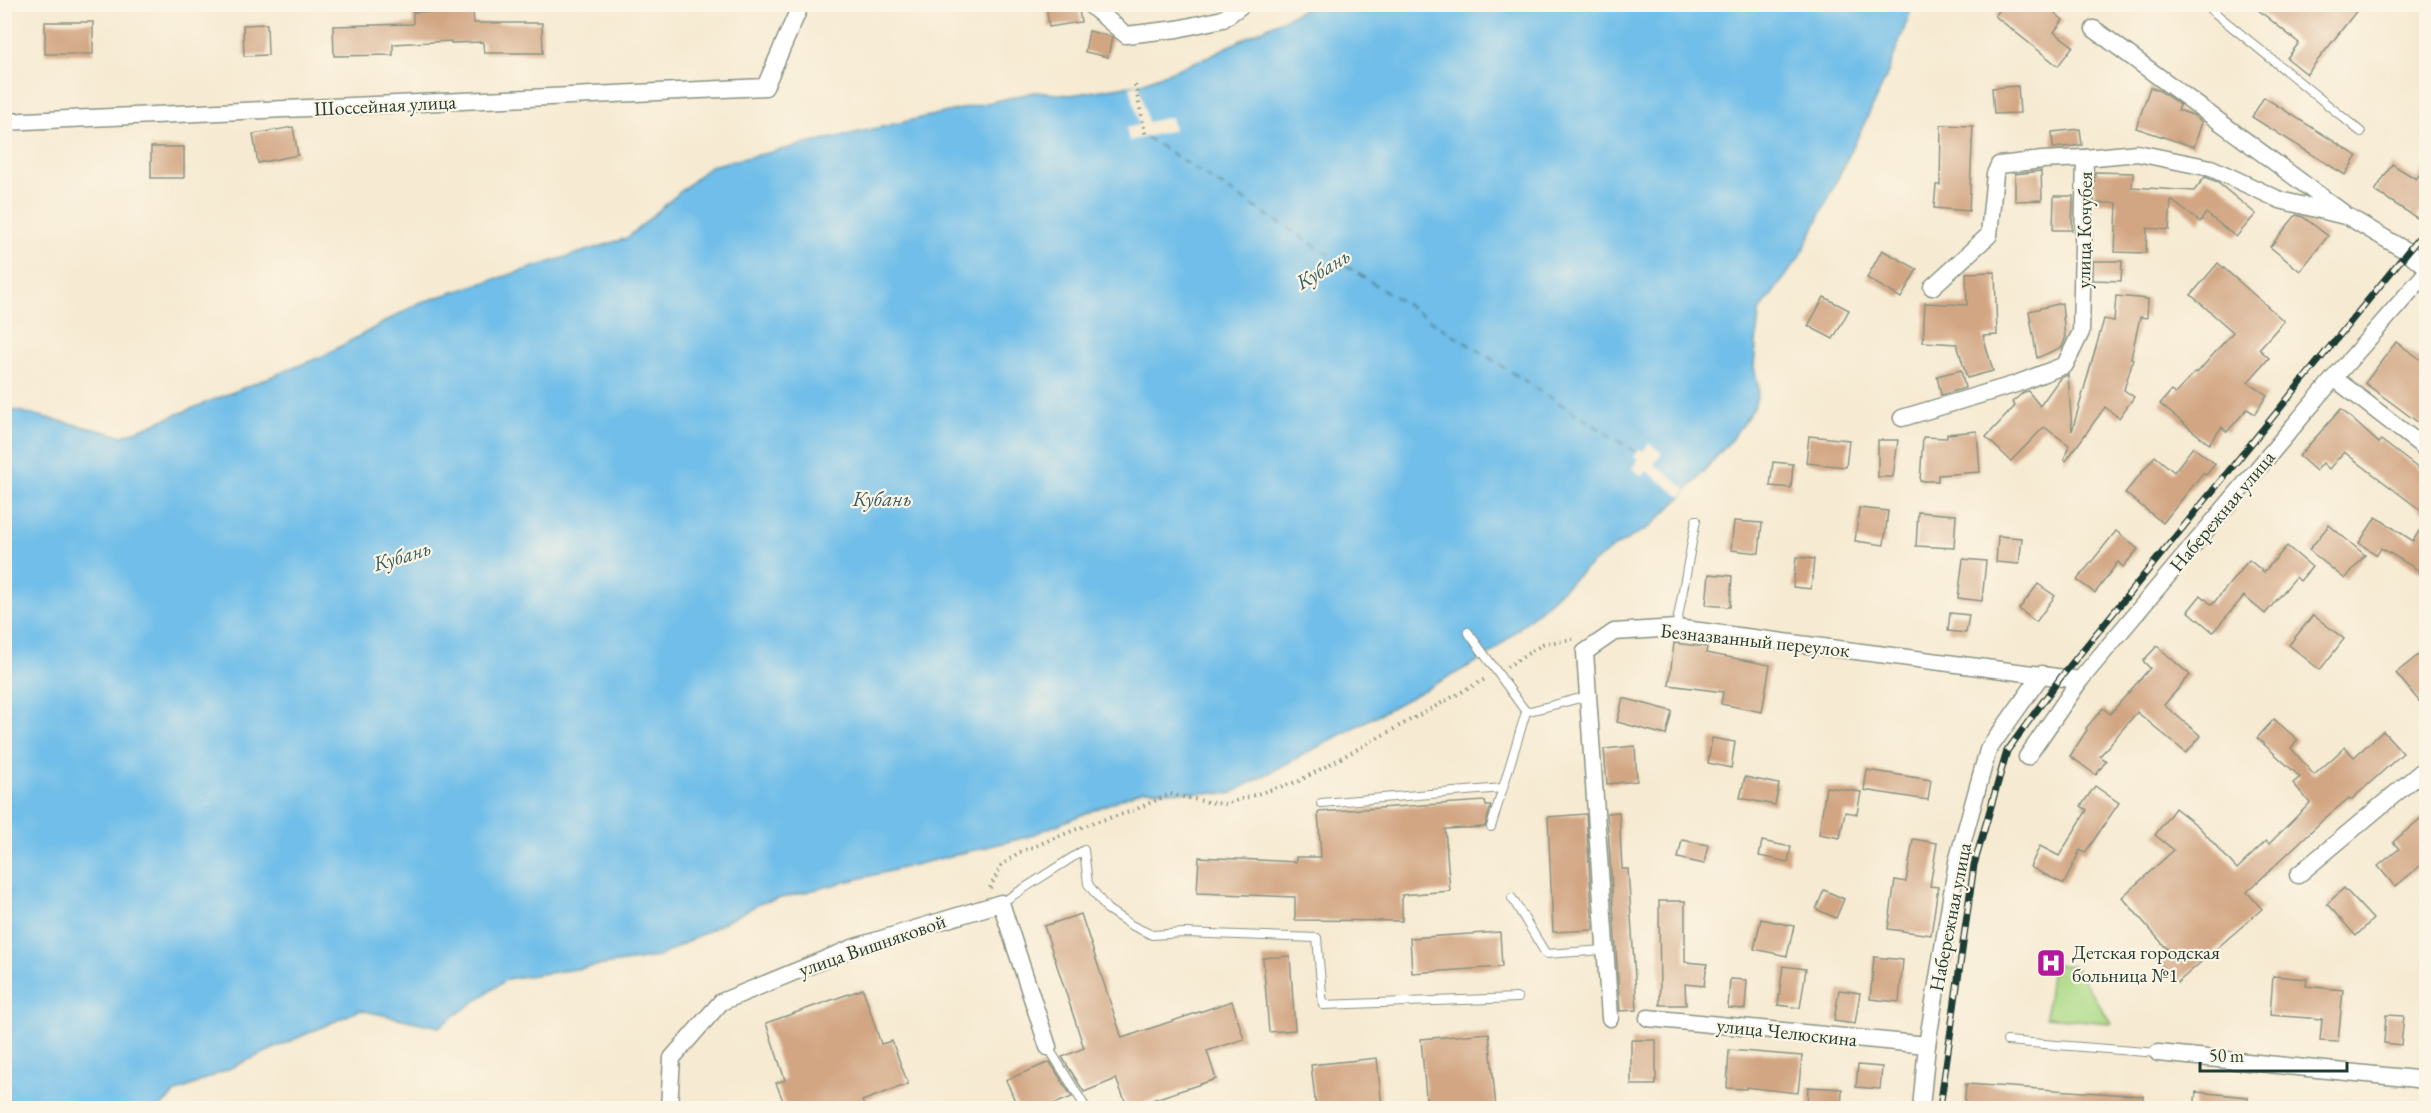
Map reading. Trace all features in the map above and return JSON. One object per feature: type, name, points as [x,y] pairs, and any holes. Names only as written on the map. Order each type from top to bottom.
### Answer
[{"type":"street","name":"Шоссейная улица","points":[[4,122],[765,87],[801,4]]},
{"type":"street","points":[[1089,4],[1126,35],[1177,29],[1223,19],[1243,4]]},
{"type":"street","name":"улица Кочубея","points":[[2094,29],[2349,217],[2408,252],[2427,267]]},
{"type":"street","name":"улица Кочубея","points":[[1902,418],[2016,384],[2065,365],[2081,332],[2085,158],[2137,153],[2211,168],[2280,201],[2349,217]]},
{"type":"street","points":[[1932,286],[1989,235],[1995,174],[2000,165],[2085,158]]},
{"type":"street","name":"Набережная улица","points":[[2027,757],[2080,680],[2334,378],[2427,273]]},
{"type":"street","points":[[2334,378],[2427,449]]},
{"type":"street","name":"Безназванный переулок","points":[[1585,652],[1614,632],[1676,628],[2080,680]]},
{"type":"street","points":[[1585,652],[1610,1018]]},
{"type":"street","name":"Набережная улица","points":[[1921,1108],[1927,1046],[1957,862],[1988,750],[2042,674]]},
{"type":"street","points":[[2298,875],[2427,768]]},
{"type":"street","points":[[996,905],[1048,1047]]},
{"type":"street","name":"улица Вишняковой","points":[[669,1108],[672,1058],[721,1002],[855,947],[996,905]]},
{"type":"street","name":"улица Челюскина","points":[[1648,1018],[1927,1046]]},
{"type":"street","points":[[2158,1053],[2427,1080]]},
{"type":"lane","points":[[2204,4],[2361,132]]},
{"type":"lane","points":[[1676,628],[1696,520]]},
{"type":"lane","points":[[1468,632],[1526,712]]},
{"type":"lane","points":[[1526,712],[1588,696]]},
{"type":"lane","points":[[1491,827],[1526,712]]},
{"type":"lane","points":[[1321,803],[1503,788]]},
{"type":"lane","points":[[996,905],[1084,850],[1088,884],[1107,909],[1131,925],[1152,935],[1184,933],[1317,938],[1323,1005],[1518,998]]},
{"type":"lane","points":[[1512,898],[1546,954],[1605,950]]},
{"type":"lane","points":[[2007,1041],[2158,1053]]},
{"type":"lane","points":[[1048,1047],[1086,1108]]},
{"type":"path","points":[[1135,85],[1146,137]]},
{"type":"path","points":[[996,905],[989,890],[1001,867],[1018,854],[1092,823],[1130,812],[1170,794],[1225,804],[1299,781],[1497,673],[1543,644],[1575,639],[1585,652]]},
{"type":"green space","points":[[2052,964],[2074,966],[2111,1023],[2046,1017]]},
{"type":"water","name":"Кубань","points":[[1312,5],[1913,5],[1885,80],[1801,255],[1759,312],[1754,367],[1759,389],[1754,408],[1730,441],[1681,497],[1651,526],[1616,546],[1591,564],[1488,656],[1230,794],[1143,790],[1027,837],[761,903],[658,957],[507,979],[439,1027],[360,1010],[175,1093],[159,1108],[5,1108],[5,408],[123,436],[323,356],[419,303],[627,238],[710,166],[1035,92],[1070,95],[1139,84],[1205,58]]},
{"type":"pier","points":[[1139,84],[1148,122],[1171,117],[1174,130],[1129,141],[1126,128],[1139,125],[1130,86]]},
{"type":"pier","points":[[1649,443],[1662,453],[1654,464],[1687,490],[1681,497],[1647,471],[1642,476],[1632,468],[1638,460],[1634,456],[1640,449],[1643,451]]},
{"type":"building","points":[[1046,4],[1078,4],[1081,22],[1049,27]]},
{"type":"building","points":[[2004,4],[2044,4],[2063,20],[2054,32],[2073,46],[2058,66],[1995,16]]},
{"type":"building","points":[[2251,4],[2362,4],[2307,74],[2287,58],[2299,43]]},
{"type":"building","points":[[473,11],[474,23],[542,23],[543,53],[484,53],[483,42],[451,43],[451,41],[393,44],[393,55],[334,56],[333,26],[413,24],[413,12]]},
{"type":"building","points":[[45,22],[93,22],[93,54],[45,54]]},
{"type":"building","points":[[267,24],[268,55],[244,56],[243,25]]},
{"type":"building","points":[[1089,31],[1112,37],[1108,57],[1085,52]]},
{"type":"building","points":[[2018,86],[2020,113],[1994,114],[1992,88]]},
{"type":"building","points":[[2150,87],[2180,105],[2178,110],[2193,115],[2202,122],[2194,147],[2136,128]]},
{"type":"building","points":[[2264,97],[2357,156],[2345,175],[2252,117]]},
{"type":"building","points":[[1941,125],[1973,126],[1969,211],[1934,208],[1936,185],[1940,185]]},
{"type":"building","points":[[293,127],[298,155],[258,163],[253,134]]},
{"type":"building","points":[[2080,129],[2082,145],[2053,148],[2052,132]]},
{"type":"building","points":[[151,147],[184,147],[184,178],[151,178]]},
{"type":"building","points":[[2392,164],[2416,179],[2427,166],[2427,202],[2417,218],[2375,191]]},
{"type":"building","points":[[2041,171],[2042,200],[2015,201],[2015,174]]},
{"type":"building","points":[[2095,172],[2133,173],[2132,187],[2194,191],[2205,177],[2218,183],[2256,214],[2236,237],[2206,213],[2200,222],[2171,200],[2169,230],[2147,228],[2146,253],[2115,252],[2117,203],[2094,203]]},
{"type":"building","points":[[2054,196],[2073,196],[2072,230],[2053,230]]},
{"type":"building","points":[[2296,215],[2303,217],[2328,236],[2300,271],[2270,247]]},
{"type":"building","points":[[1882,250],[1917,269],[1901,298],[1867,278]]},
{"type":"building","points":[[2093,261],[2122,261],[2121,281],[2093,280]]},
{"type":"building","points":[[2218,263],[2284,321],[2259,349],[2269,358],[2248,382],[2267,395],[2255,414],[2247,409],[2227,432],[2222,427],[2209,444],[2160,404],[2171,391],[2175,394],[2196,371],[2197,373],[2233,332],[2191,295]]},
{"type":"building","points":[[1995,272],[1997,335],[1983,336],[1993,371],[1967,378],[1957,344],[1923,342],[1925,303],[1967,305],[1966,273]]},
{"type":"building","points":[[2116,296],[2148,299],[2147,318],[2140,317],[2131,358],[2133,359],[2124,390],[2134,397],[2119,418],[2105,407],[2066,461],[2064,460],[2069,445],[2044,427],[2011,461],[1986,437],[2015,406],[2012,402],[2024,392],[2028,391],[2040,406],[2060,378],[2068,375],[2072,431],[2104,319],[2114,321]]},
{"type":"building","points":[[1824,297],[1849,310],[1833,339],[1808,326]]},
{"type":"building","points":[[2062,303],[2065,340],[2062,347],[2037,358],[2029,311]]},
{"type":"building","points":[[2396,342],[2427,364],[2427,429],[2365,383]]},
{"type":"building","points":[[1961,370],[1965,388],[1941,395],[1937,376]]},
{"type":"building","points":[[2341,409],[2379,443],[2381,440],[2427,475],[2427,515],[2344,452],[2329,469],[2323,463],[2316,471],[2299,456]]},
{"type":"building","points":[[1977,431],[1980,472],[1938,475],[1938,481],[1920,481],[1923,437],[1947,438],[1947,434]]},
{"type":"building","points":[[1809,436],[1849,440],[1846,467],[1806,463]]},
{"type":"building","points":[[1878,440],[1898,440],[1893,477],[1878,477]]},
{"type":"building","points":[[2193,447],[2215,464],[2206,475],[2203,473],[2163,523],[2125,493],[2155,456],[2174,472]]},
{"type":"building","points":[[1773,462],[1793,464],[1791,488],[1770,486]]},
{"type":"building","points":[[1859,508],[1888,511],[1884,545],[1855,541]]},
{"type":"building","points":[[1918,512],[1956,515],[1954,548],[1916,546]]},
{"type":"building","points":[[2376,517],[2413,541],[2427,518],[2427,575],[2381,548],[2377,555],[2359,543]]},
{"type":"building","points":[[1734,521],[1762,523],[1759,553],[1731,550]]},
{"type":"building","points":[[2329,525],[2365,555],[2345,579],[2309,550]]},
{"type":"building","points":[[2116,531],[2138,549],[2123,567],[2118,562],[2095,593],[2077,580]]},
{"type":"building","points":[[1998,536],[2022,538],[2019,564],[1996,562]]},
{"type":"building","points":[[2287,546],[2312,567],[2300,581],[2296,577],[2265,614],[2244,596],[2213,632],[2188,611],[2201,595],[2212,605],[2249,560],[2264,572]]},
{"type":"building","points":[[1796,557],[1814,559],[1811,589],[1793,587]]},
{"type":"building","points":[[1963,559],[1986,561],[1982,601],[1958,598]]},
{"type":"building","points":[[1709,574],[1732,576],[1730,607],[1706,605]]},
{"type":"building","points":[[2038,584],[2055,596],[2036,622],[2019,609]]},
{"type":"building","points":[[1950,613],[1969,615],[1966,633],[1948,631]]},
{"type":"building","points":[[2313,615],[2344,639],[2320,670],[2289,645]]},
{"type":"building","points":[[1674,643],[1707,647],[1706,653],[1770,665],[1762,712],[1721,704],[1723,692],[1669,685]]},
{"type":"building","points":[[2157,646],[2190,675],[2164,705],[2201,736],[2186,753],[2137,712],[2100,756],[2106,761],[2096,775],[2070,756],[2087,730],[2086,728],[2103,708],[2110,714],[2150,668],[2143,661]]},
{"type":"building","points":[[2427,648],[2427,711],[2396,673]]},
{"type":"building","points":[[1623,698],[1672,711],[1666,735],[1617,722]]},
{"type":"building","points":[[2274,719],[2298,740],[2291,748],[2314,775],[2345,747],[2354,757],[2383,731],[2403,753],[2351,800],[2349,798],[2324,819],[2247,892],[2262,909],[2177,983],[2156,959],[2167,949],[2122,897],[2174,850],[2155,835],[2175,808],[2199,827],[2237,869],[2266,841],[2269,844],[2310,803],[2293,783],[2300,777],[2257,738]]},
{"type":"building","points":[[1712,738],[1735,742],[1731,768],[1708,763]]},
{"type":"building","points":[[1635,746],[1637,781],[1607,784],[1604,749]]},
{"type":"building","points":[[1867,770],[1931,780],[1928,800],[1864,790]]},
{"type":"building","points":[[1745,777],[1779,784],[1775,805],[1740,798]]},
{"type":"building","points":[[2095,786],[2119,803],[2085,853],[2080,850],[2064,884],[2030,867],[2040,846],[2059,856],[2087,810],[2081,806]]},
{"type":"building","points":[[1826,787],[1861,792],[1857,814],[1845,812],[1840,838],[1819,834]]},
{"type":"building","points":[[1485,801],[1486,806],[1491,806],[1485,827],[1445,829],[1450,891],[1402,895],[1402,921],[1295,920],[1295,897],[1197,893],[1199,857],[1296,862],[1296,857],[1321,857],[1318,812]]},
{"type":"building","points":[[1619,812],[1622,869],[1628,869],[1637,1010],[1620,1011],[1607,813]]},
{"type":"building","points":[[2427,813],[2427,860],[2395,887],[2378,866],[2399,849],[2393,842]]},
{"type":"building","points":[[1586,814],[1593,930],[1553,932],[1548,817]]},
{"type":"building","points":[[1913,839],[1937,843],[1930,886],[1938,887],[1931,935],[1888,929],[1895,880],[1906,882]]},
{"type":"building","points":[[1682,840],[1708,845],[1704,864],[1678,858]]},
{"type":"building","points":[[1762,841],[1791,847],[1788,862],[1759,856]]},
{"type":"building","points":[[2344,888],[2373,919],[2356,936],[2327,904]]},
{"type":"building","points":[[1824,890],[1844,899],[1836,918],[1816,909]]},
{"type":"building","points":[[1659,901],[1685,901],[1685,962],[1707,964],[1704,986],[1685,984],[1686,1005],[1660,1005]]},
{"type":"building","points":[[1081,914],[1122,1038],[1232,1001],[1244,1039],[1207,1051],[1216,1079],[1128,1108],[1116,1079],[1084,1092],[1062,1057],[1084,1048],[1044,926]]},
{"type":"building","points":[[1761,919],[1794,926],[1787,956],[1754,949]]},
{"type":"building","points":[[1500,932],[1502,967],[1412,973],[1410,938]]},
{"type":"building","points":[[1290,956],[1295,1030],[1269,1032],[1263,958]]},
{"type":"building","points":[[1874,957],[1903,960],[1899,1002],[1870,999]]},
{"type":"building","points":[[1783,966],[1806,969],[1800,1008],[1778,1005]]},
{"type":"building","points":[[2273,976],[2307,979],[2306,986],[2343,990],[2338,1042],[2320,1041],[2322,1019],[2270,1015]]},
{"type":"building","points":[[1730,979],[1747,980],[1745,1009],[1728,1008]]},
{"type":"building","points":[[863,989],[881,1044],[892,1041],[908,1084],[862,1101],[865,1108],[786,1108],[776,1083],[785,1080],[766,1023]]},
{"type":"building","points":[[1839,990],[1860,993],[1855,1024],[1834,1021]]},
{"type":"building","points":[[2386,1015],[2404,1016],[2401,1045],[2384,1043]]},
{"type":"building","points":[[1489,1033],[1496,1108],[1427,1108],[1421,1039]]},
{"type":"building","points":[[1631,1040],[1656,1040],[1656,1085],[1631,1085]]},
{"type":"building","points":[[1729,1050],[1802,1056],[1798,1093],[1746,1087],[1746,1089],[1727,1088]]},
{"type":"building","points":[[1377,1058],[1382,1108],[1316,1108],[1311,1065]]},
{"type":"building","points":[[1050,1062],[1072,1097],[1044,1108],[1018,1108],[1006,1080]]},
{"type":"building","points":[[1858,1065],[1882,1067],[1880,1089],[1856,1087]]},
{"type":"building","points":[[1966,1084],[2143,1096],[2143,1108],[1964,1108]]},
{"type":"building","points":[[1808,1087],[1842,1089],[1841,1108],[1807,1108]]},
{"type":"building","points":[[2196,1092],[2248,1097],[2248,1108],[2194,1108]]},
{"type":"ferry route","points":[[1146,137],[1637,453]]},
{"type":"railway","points":[[1940,1108],[1974,865],[2007,751],[2061,677],[2426,229]]},
{"type":"place","name":"Детская городская больница №1","points":[[2051,963]]}]
